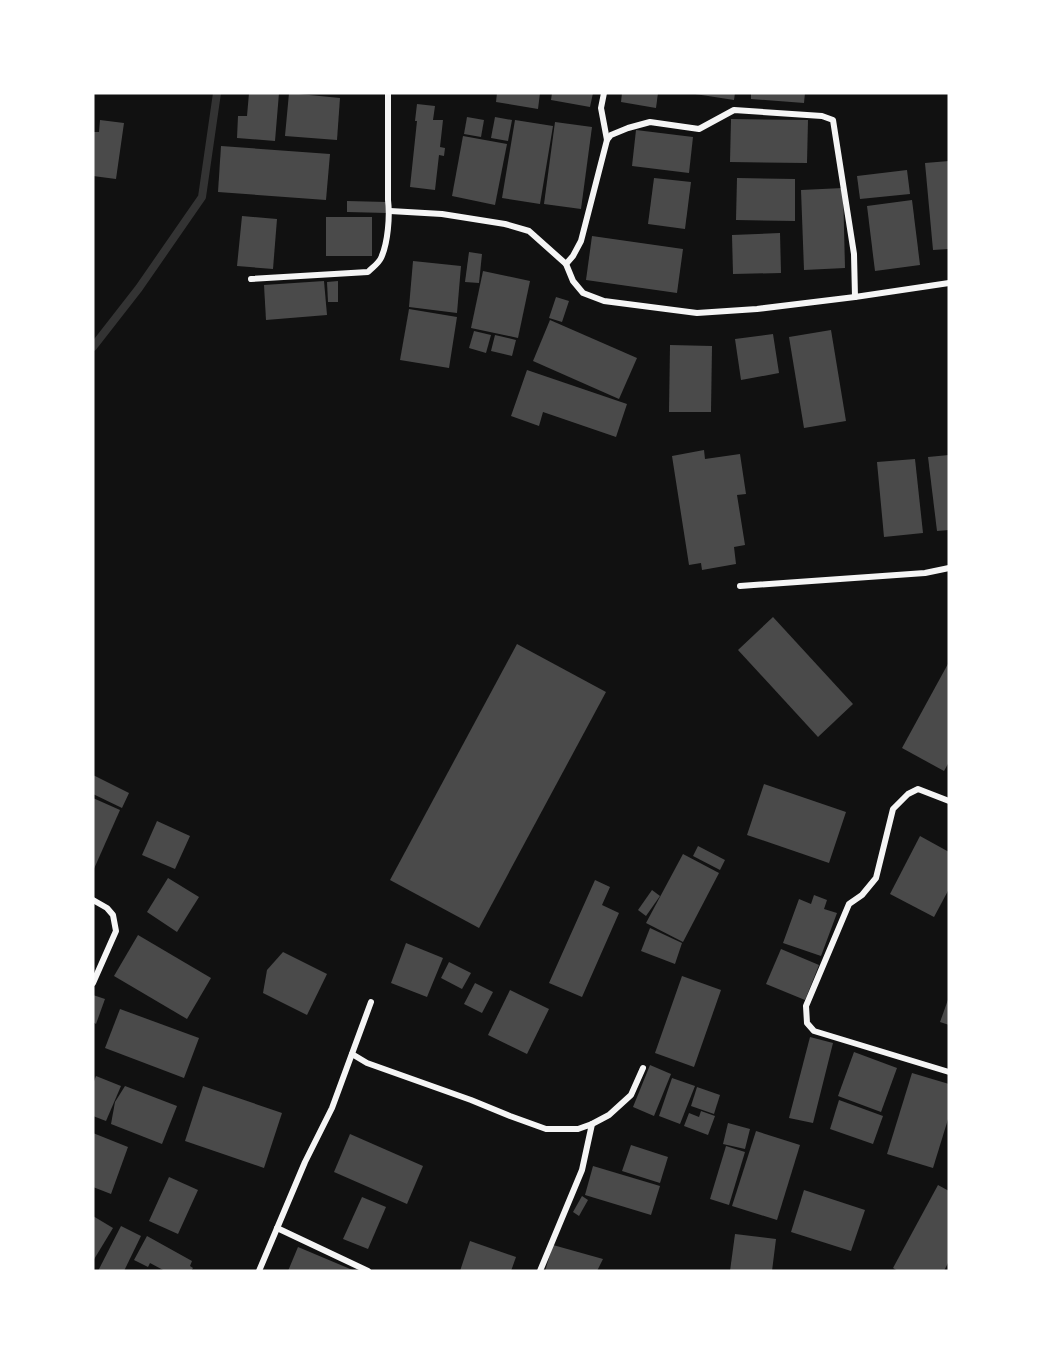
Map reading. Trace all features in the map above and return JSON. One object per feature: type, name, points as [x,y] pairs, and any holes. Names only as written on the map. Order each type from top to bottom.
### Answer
[{"type":"street","points":[[251,279],[368,272],[381,260],[390,212],[388,93]]},
{"type":"street","points":[[604,93],[601,108],[607,140]]},
{"type":"street","points":[[566,264],[581,242],[607,140],[611,135],[650,122],[699,129],[734,110],[822,116],[833,120],[854,255],[855,297]]},
{"type":"street","points":[[390,212],[442,213],[506,224],[529,231],[566,264],[573,281],[583,293],[604,301],[698,312],[758,309],[949,283]]},
{"type":"street","points":[[740,586],[925,573],[949,568]]},
{"type":"street","points":[[949,801],[918,789],[908,794],[893,809],[876,878],[862,895],[849,904],[806,1006],[807,1023],[814,1031],[949,1072]]},
{"type":"street","points":[[93,900],[107,908],[113,915],[116,931],[93,983]]},
{"type":"street","points":[[259,1271],[305,1162],[332,1108],[371,1002]]},
{"type":"street","points":[[351,1054],[367,1063],[546,1129],[578,1130],[609,1115],[631,1095],[643,1068]]},
{"type":"street","points":[[540,1271],[582,1170],[592,1124]]},
{"type":"street","points":[[277,1228],[368,1271]]},
{"type":"building","points":[[249,93],[279,93],[275,141],[237,138],[238,116],[247,116]]},
{"type":"building","points":[[289,93],[340,98],[337,140],[285,136]]},
{"type":"building","points":[[497,93],[540,93],[538,109],[496,102]]},
{"type":"building","points":[[552,93],[593,93],[590,107],[551,100]]},
{"type":"building","points":[[622,93],[658,93],[656,108],[621,102]]},
{"type":"building","points":[[695,93],[735,93],[734,100]]},
{"type":"building","points":[[751,93],[805,93],[804,103],[751,99]]},
{"type":"building","points":[[417,104],[435,106],[433,120],[443,120],[440,147],[445,148],[444,156],[439,155],[435,190],[410,187]]},
{"type":"building","points":[[467,117],[484,120],[481,137],[464,134]]},
{"type":"building","points":[[495,117],[512,120],[508,141],[491,138]]},
{"type":"building","points":[[731,119],[808,120],[807,163],[730,162]]},
{"type":"building","points":[[100,120],[124,123],[116,179],[93,176],[93,132],[99,132]]},
{"type":"building","points":[[515,120],[553,126],[540,204],[502,198]]},
{"type":"building","points":[[555,122],[592,127],[581,209],[544,204]]},
{"type":"building","points":[[636,130],[693,137],[689,173],[632,166]]},
{"type":"building","points":[[463,136],[507,144],[495,205],[452,196]]},
{"type":"building","points":[[221,146],[330,154],[326,200],[218,192]]},
{"type":"building","points":[[949,161],[949,249],[933,250],[925,163]]},
{"type":"building","points":[[907,170],[910,194],[860,199],[857,176]]},
{"type":"building","points":[[654,178],[691,182],[685,229],[648,224]]},
{"type":"building","points":[[737,178],[795,179],[795,221],[736,220]]},
{"type":"building","points":[[843,188],[845,268],[804,270],[801,190]]},
{"type":"building","points":[[912,200],[920,265],[875,271],[867,206]]},
{"type":"building","points":[[347,201],[387,202],[387,213],[347,212]]},
{"type":"building","points":[[242,216],[277,219],[273,269],[237,266]]},
{"type":"building","points":[[326,217],[372,217],[372,256],[326,256]]},
{"type":"building","points":[[780,233],[781,273],[733,274],[732,235]]},
{"type":"building","points":[[592,236],[683,249],[677,293],[586,280]]},
{"type":"building","points":[[469,252],[482,254],[479,283],[465,282]]},
{"type":"building","points":[[413,261],[461,266],[457,313],[409,307]]},
{"type":"building","points":[[483,271],[530,281],[518,338],[471,328]]},
{"type":"building","points":[[324,281],[327,315],[266,320],[264,285]]},
{"type":"building","points":[[338,281],[338,302],[328,302],[327,282]]},
{"type":"building","points":[[556,297],[569,301],[562,322],[549,318]]},
{"type":"building","points":[[409,309],[457,317],[449,368],[400,360]]},
{"type":"building","points":[[550,320],[637,358],[619,399],[533,361]]},
{"type":"building","points":[[831,330],[846,421],[804,428],[789,337]]},
{"type":"building","points":[[474,331],[491,335],[486,353],[469,348]]},
{"type":"building","points":[[773,334],[779,373],[741,380],[735,339]]},
{"type":"building","points":[[495,335],[516,340],[512,356],[491,351]]},
{"type":"building","points":[[670,345],[712,346],[711,412],[669,412]]},
{"type":"building","points":[[527,370],[627,404],[616,437],[543,412],[539,426],[511,416]]},
{"type":"building","points":[[704,450],[705,459],[740,454],[746,494],[737,495],[745,545],[734,547],[736,564],[702,570],[701,563],[689,565],[672,456]]},
{"type":"building","points":[[949,455],[949,530],[937,531],[928,457]]},
{"type":"building","points":[[915,459],[923,533],[884,537],[877,462]]},
{"type":"building","points":[[773,617],[853,704],[818,737],[738,650]]},
{"type":"building","points":[[517,644],[606,692],[479,928],[390,880]]},
{"type":"building","points":[[949,662],[949,762],[944,771],[902,748]]},
{"type":"building","points":[[93,775],[129,793],[122,808],[93,794]]},
{"type":"building","points":[[764,784],[846,812],[829,863],[747,835]]},
{"type":"building","points":[[93,798],[120,810],[93,871]]},
{"type":"building","points":[[157,821],[190,836],[175,869],[142,855]]},
{"type":"building","points":[[920,836],[949,852],[949,889],[934,917],[890,894]]},
{"type":"building","points":[[698,846],[725,860],[720,870],[693,856]]},
{"type":"building","points":[[683,854],[719,873],[683,942],[646,923]]},
{"type":"building","points":[[168,878],[199,897],[177,932],[147,912]]},
{"type":"building","points":[[595,880],[610,887],[602,905],[619,913],[582,997],[549,983]]},
{"type":"building","points":[[652,890],[660,896],[646,916],[638,910]]},
{"type":"building","points":[[814,895],[827,900],[824,909],[837,913],[821,956],[783,943],[799,899],[811,904]]},
{"type":"building","points":[[650,928],[682,943],[675,964],[641,951]]},
{"type":"building","points":[[138,935],[211,978],[187,1019],[114,976]]},
{"type":"building","points":[[406,943],[443,958],[427,997],[391,983]]},
{"type":"building","points":[[781,949],[819,965],[805,1000],[766,984]]},
{"type":"building","points":[[283,952],[327,974],[307,1015],[263,993],[267,970]]},
{"type":"building","points":[[449,962],[471,973],[462,989],[441,978]]},
{"type":"building","points":[[682,976],[721,990],[694,1067],[655,1053]]},
{"type":"building","points":[[475,983],[493,992],[482,1013],[464,1004]]},
{"type":"building","points":[[510,990],[549,1009],[527,1054],[488,1035]]},
{"type":"building","points":[[93,995],[105,999],[96,1024],[93,1022]]},
{"type":"building","points":[[949,997],[949,1025],[940,1022]]},
{"type":"building","points":[[120,1009],[199,1038],[184,1078],[105,1048]]},
{"type":"building","points":[[810,1037],[833,1043],[813,1123],[789,1118]]},
{"type":"building","points":[[854,1052],[897,1068],[881,1112],[838,1096]]},
{"type":"building","points":[[650,1065],[671,1074],[654,1116],[633,1107]]},
{"type":"building","points":[[912,1073],[949,1084],[949,1116],[933,1168],[887,1154]]},
{"type":"building","points":[[96,1076],[121,1086],[106,1121],[93,1116],[93,1084]]},
{"type":"building","points":[[672,1078],[695,1086],[680,1124],[659,1116]]},
{"type":"building","points":[[125,1086],[177,1106],[162,1144],[111,1124],[115,1102]]},
{"type":"building","points":[[203,1086],[282,1113],[264,1168],[185,1141]]},
{"type":"building","points":[[697,1087],[720,1095],[714,1114],[691,1106]]},
{"type":"building","points":[[839,1100],[883,1116],[873,1144],[830,1129]]},
{"type":"building","points":[[701,1111],[715,1116],[708,1135],[684,1126],[689,1113],[699,1117]]},
{"type":"building","points":[[728,1123],[750,1129],[745,1149],[723,1144]]},
{"type":"building","points":[[756,1131],[800,1145],[777,1220],[732,1206]]},
{"type":"building","points":[[93,1133],[128,1147],[111,1194],[93,1187]]},
{"type":"building","points":[[350,1134],[423,1166],[407,1204],[334,1172]]},
{"type":"building","points":[[631,1145],[668,1157],[660,1183],[622,1171]]},
{"type":"building","points":[[726,1146],[745,1152],[729,1205],[710,1199]]},
{"type":"building","points":[[593,1166],[660,1186],[651,1215],[585,1195]]},
{"type":"building","points":[[169,1177],[198,1190],[178,1234],[149,1221]]},
{"type":"building","points":[[938,1185],[949,1191],[949,1261],[944,1271],[898,1271],[893,1268]]},
{"type":"building","points":[[804,1190],[865,1210],[851,1251],[791,1232]]},
{"type":"building","points":[[582,1196],[588,1200],[579,1216],[573,1212]]},
{"type":"building","points":[[362,1197],[386,1207],[368,1249],[343,1239]]},
{"type":"building","points":[[93,1216],[113,1228],[93,1261]]},
{"type":"building","points":[[121,1226],[141,1236],[124,1271],[98,1271]]},
{"type":"building","points":[[735,1234],[776,1239],[772,1271],[730,1271]]},
{"type":"building","points":[[147,1236],[192,1261],[191,1271],[165,1271],[150,1263],[148,1267],[134,1260]]},
{"type":"building","points":[[470,1241],[516,1257],[511,1271],[460,1271]]},
{"type":"building","points":[[553,1245],[603,1259],[597,1271],[545,1271]]},
{"type":"building","points":[[298,1247],[355,1271],[288,1271]]},
{"type":"waterway","points":[[93,347],[139,288],[202,197],[217,93]]}]
